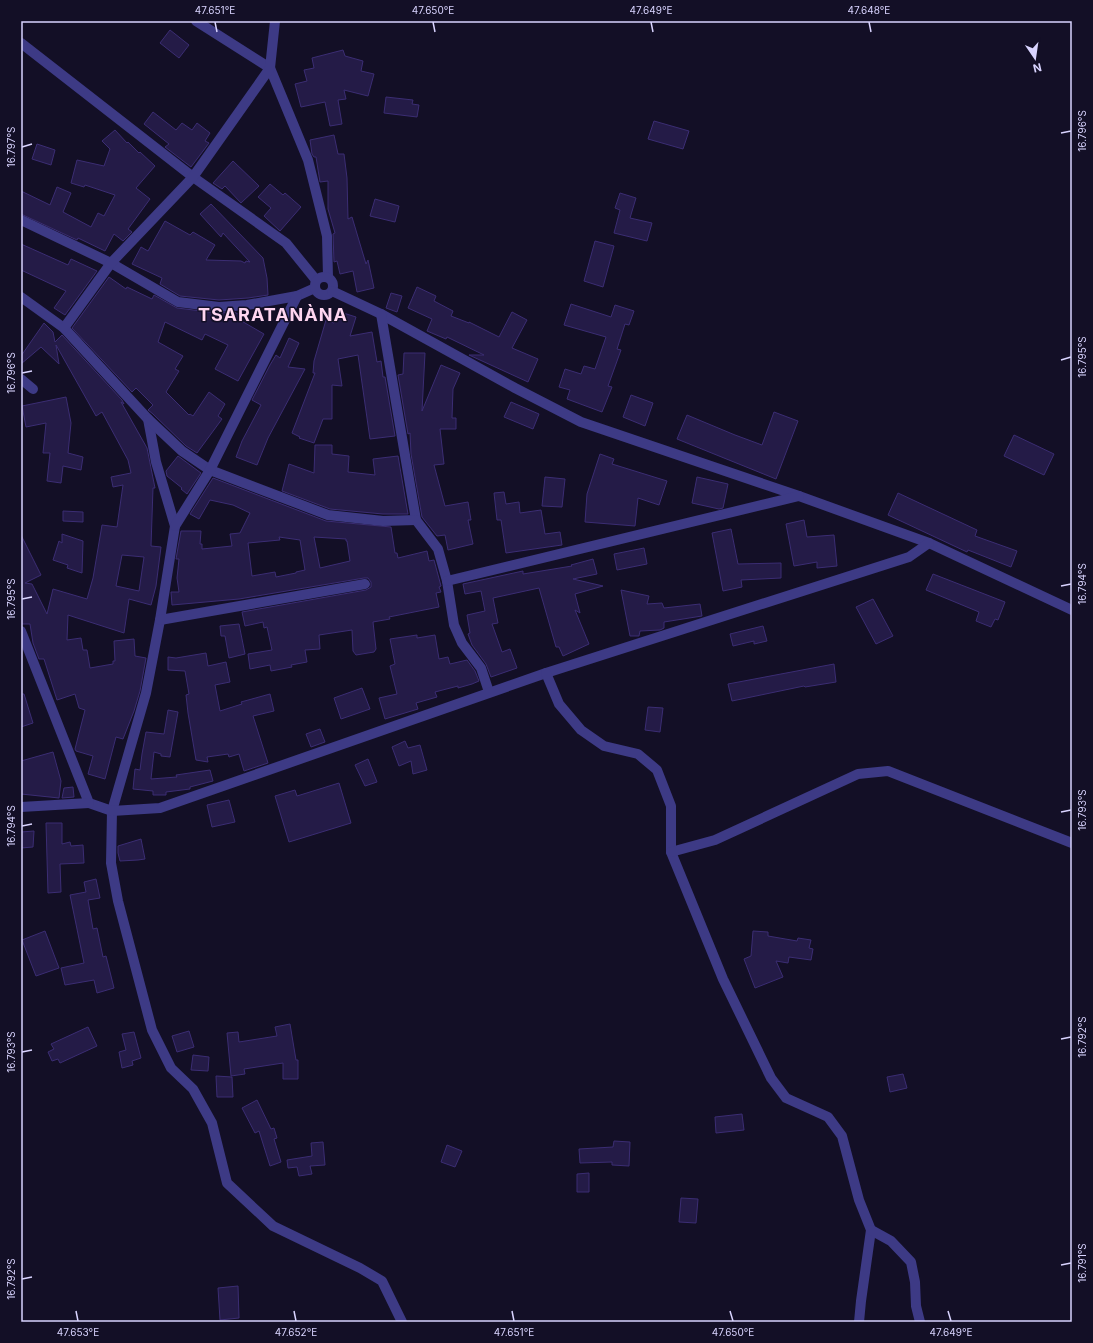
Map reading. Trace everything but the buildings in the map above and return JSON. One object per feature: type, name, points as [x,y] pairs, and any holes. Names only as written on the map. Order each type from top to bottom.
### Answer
[{"type":"street","points":[[196,21],[270,68]]},
{"type":"street","points":[[21,43],[193,177],[286,243],[316,284],[320,294],[329,294],[332,291],[334,283],[328,277],[327,236],[308,160],[270,68],[275,21]]},
{"type":"street","points":[[64,328],[111,263],[193,177],[270,68]]},
{"type":"street","points":[[21,220],[111,263],[178,302],[219,307],[247,305],[297,296],[316,284],[324,276],[328,277]]},
{"type":"street","points":[[332,291],[381,314],[508,384],[581,422],[799,496],[929,543],[1072,610]]},
{"type":"street","points":[[297,296],[210,470],[175,526],[160,620],[146,693],[112,811],[111,863],[118,901],[152,1030],[171,1068],[193,1089],[212,1123],[227,1183],[273,1226],[360,1268],[382,1281],[402,1322]]},
{"type":"street","points":[[21,297],[64,328],[148,419],[182,451],[210,470],[328,515],[383,520],[416,520]]},
{"type":"street","points":[[381,314],[416,520],[438,549],[447,581],[454,625],[462,644],[481,668],[489,692]]},
{"type":"street","points":[[21,379],[33,389]]},
{"type":"street","points":[[148,419],[156,462],[175,526]]},
{"type":"street","points":[[447,581],[799,496]]},
{"type":"street","points":[[21,808],[89,803],[112,811],[160,808],[489,692],[909,557],[929,543]]},
{"type":"street","points":[[160,620],[365,584]]},
{"type":"street","points":[[21,631],[89,803]]},
{"type":"street","points":[[546,673],[559,704],[581,730],[604,746],[638,754],[657,770],[671,806],[672,852],[723,979],[771,1078],[786,1098],[828,1117],[842,1136],[859,1200],[871,1230],[861,1301],[860,1322]]},
{"type":"street","points":[[672,852],[715,840],[858,774],[888,771],[1072,843]]},
{"type":"street","points":[[871,1230],[891,1241],[911,1262],[915,1282],[916,1306],[920,1322]]},
{"type":"district","name":"TSARATANÀNA","points":[[273,315]]}]
